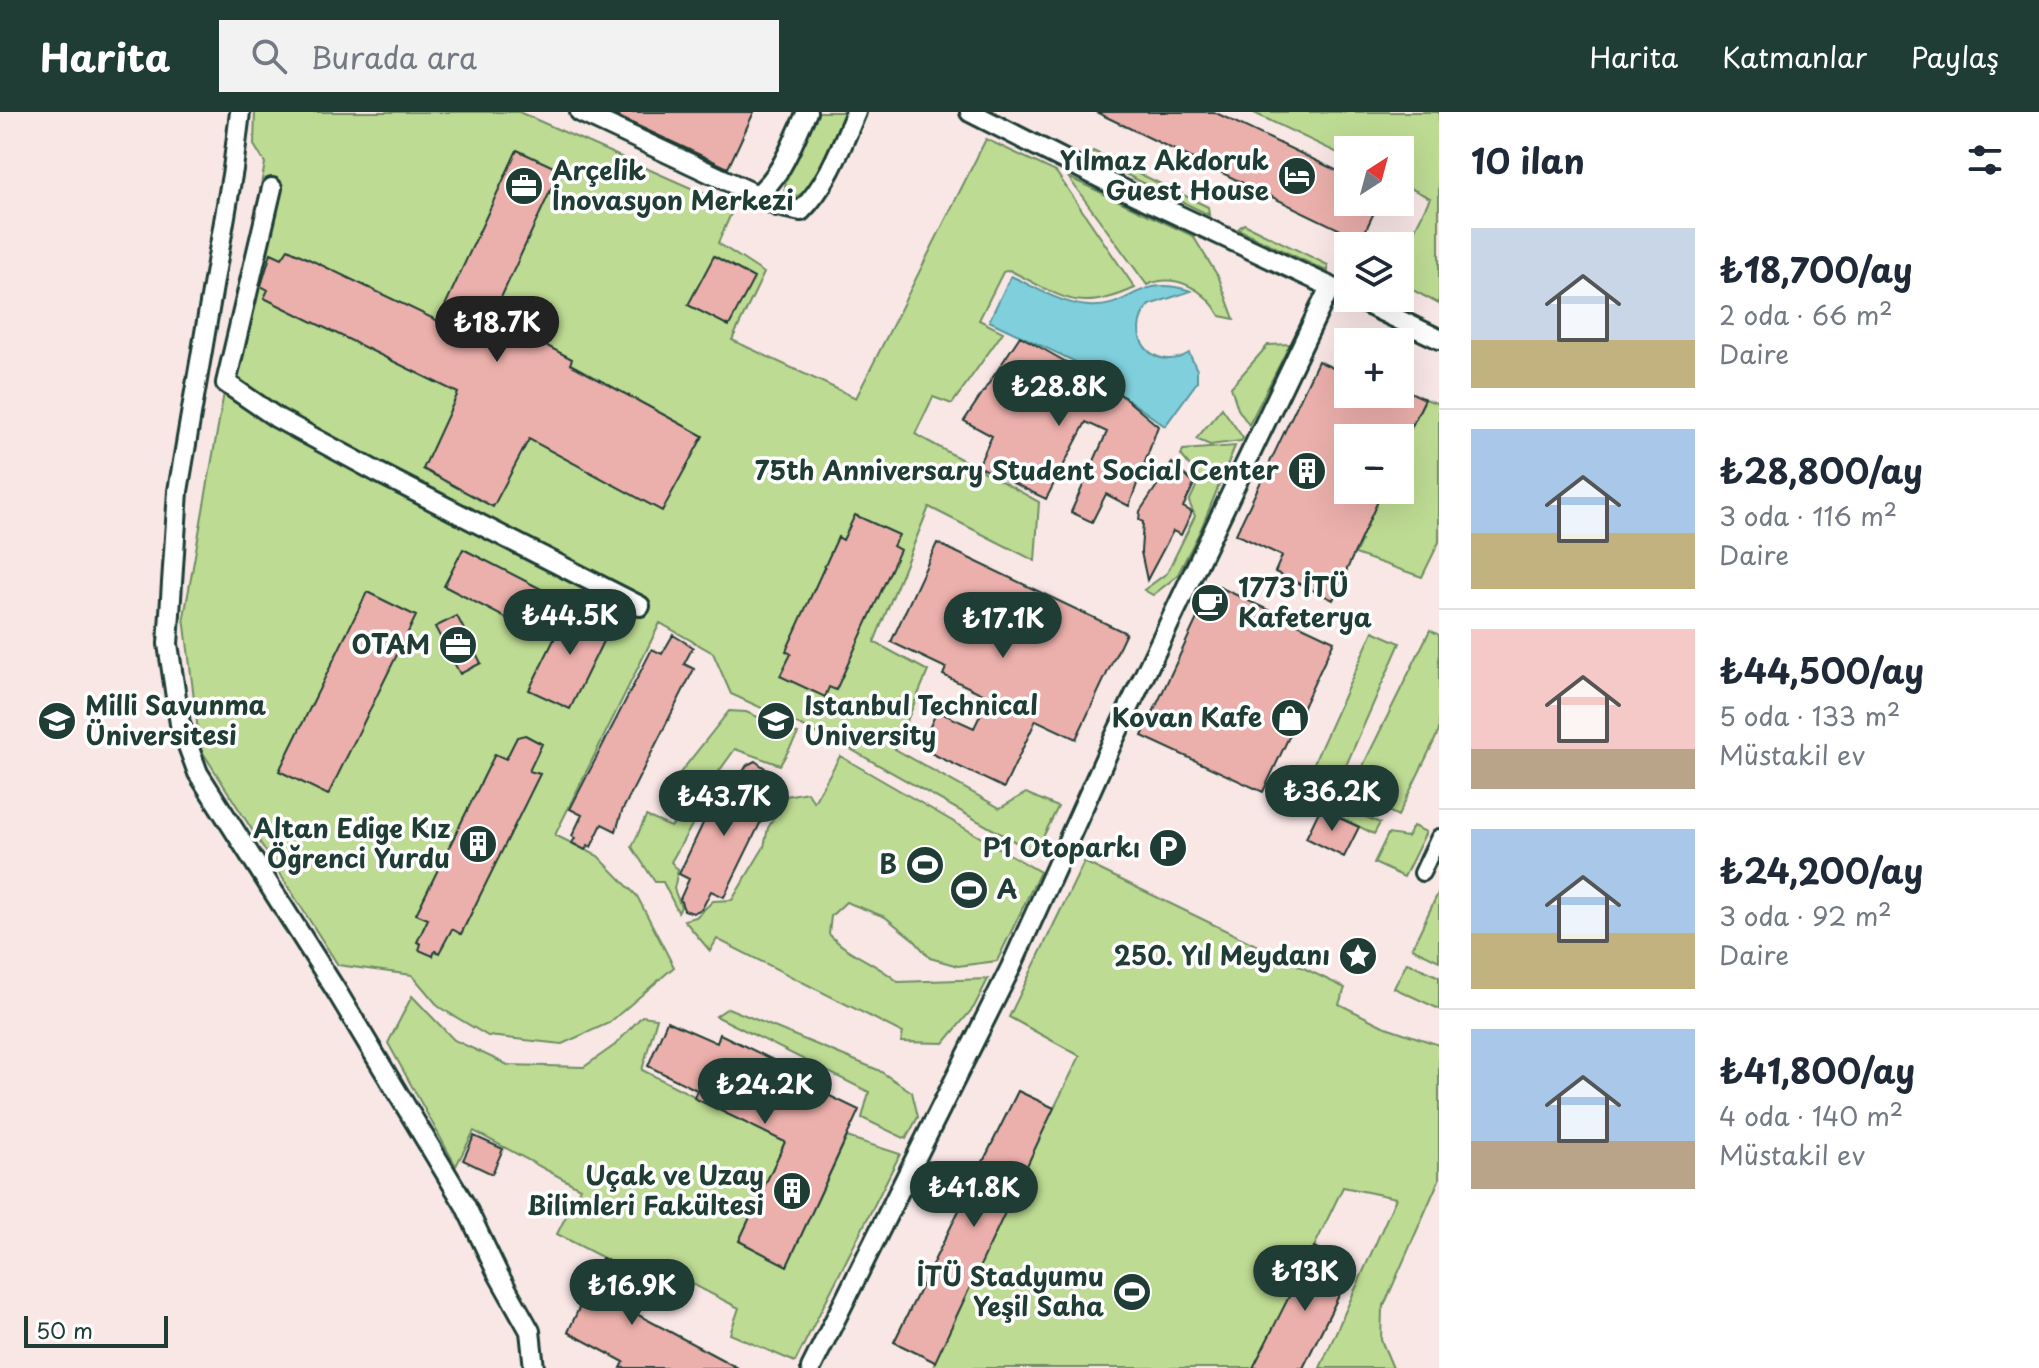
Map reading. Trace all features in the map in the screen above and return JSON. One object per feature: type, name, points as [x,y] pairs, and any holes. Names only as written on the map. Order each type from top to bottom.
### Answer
[{"type":"street","points":[[240,112],[178,491],[168,644],[180,724],[198,773],[399,1092],[465,1205],[530,1331],[534,1368]]},
{"type":"street","points":[[580,112],[777,206],[801,211],[832,166],[856,112]]},
{"type":"street","points":[[757,195],[771,183],[783,165],[807,112]]},
{"type":"street","points":[[980,114],[1114,185],[1334,289]]},
{"type":"street","points":[[272,188],[226,383],[277,418],[377,472],[640,606]]},
{"type":"street","points":[[811,1368],[1011,967],[1112,743],[1330,287]]},
{"type":"street","points":[[1383,312],[1439,339]]},
{"type":"street","points":[[1422,873],[1439,837]]},
{"type":"green space","points":[[255,112],[519,112],[734,207],[718,243],[764,273],[732,340],[856,398],[986,139],[1056,172],[1135,288],[1115,296],[1083,301],[1057,294],[1009,270],[1003,272],[979,320],[1003,332],[952,404],[933,397],[915,434],[1039,502],[1035,561],[929,507],[874,642],[928,671],[895,749],[1000,808],[1026,793],[1058,807],[1035,853],[843,745],[731,694],[713,653],[660,623],[555,835],[598,856],[637,896],[674,967],[609,1023],[562,1044],[488,1036],[439,1007],[412,975],[338,965],[200,748],[184,617],[265,163],[254,145]]},
{"type":"green space","points":[[818,112],[847,112],[810,188],[791,200],[784,194],[786,181]]},
{"type":"green space","points":[[1252,112],[1439,112],[1439,304],[1414,291],[1413,232],[1430,198],[1414,190],[1414,136],[1334,136],[1334,151]]},
{"type":"green space","points":[[1093,151],[1208,207],[1209,215],[1088,156]]},
{"type":"green space","points":[[1068,177],[1193,236],[1219,278],[1234,319],[1220,316],[1207,298],[1179,282],[1147,285]]},
{"type":"green space","points":[[1244,224],[1328,265],[1328,272],[1238,229]]},
{"type":"green space","points":[[1290,344],[1249,425],[1238,409],[1231,387],[1268,345]]},
{"type":"green space","points":[[1425,399],[1439,404],[1439,542],[1422,577],[1355,554],[1361,541],[1350,536],[1373,504],[1414,504],[1413,424]]},
{"type":"green space","points":[[1222,408],[1243,438],[1241,441],[1210,445],[1196,439]]},
{"type":"green space","points":[[1235,446],[1201,529],[1177,576],[1153,595],[1144,590],[1167,573],[1195,516],[1189,502],[1200,478],[1181,455],[1183,450]]},
{"type":"green space","points":[[1430,630],[1439,635],[1439,731],[1398,816],[1350,792]]},
{"type":"green space","points":[[1373,631],[1400,643],[1337,786],[1309,774]]},
{"type":"green space","points":[[729,711],[746,712],[798,734],[780,765],[735,749],[702,795],[676,778]]},
{"type":"green space","points":[[840,756],[1040,872],[997,961],[958,966],[930,958],[914,940],[885,917],[846,902],[831,916],[829,934],[898,982],[988,979],[974,1007],[944,1043],[901,1042],[903,1033],[717,939],[710,951],[684,920],[696,917],[713,901],[732,900],[764,847],[768,828],[786,796],[807,792],[814,802]]},
{"type":"green space","points":[[1302,789],[1380,823],[1374,834],[1297,796]]},
{"type":"green space","points":[[646,816],[671,827],[680,816],[692,825],[671,862],[678,870],[674,889],[681,907],[678,912],[663,882],[655,882],[632,847]]},
{"type":"green space","points":[[1413,826],[1426,832],[1404,877],[1374,863],[1388,834],[1407,837]]},
{"type":"green space","points":[[1084,862],[1345,988],[1339,1004],[1383,1026],[1439,1045],[1439,1180],[1382,1310],[1381,1340],[1393,1368],[1320,1368],[1396,1198],[1343,1187],[1314,1247],[1353,1267],[1303,1368],[933,1368],[935,1362],[894,1342],[1018,1091],[1054,1108],[1080,1056],[1009,1017]]},
{"type":"green space","points":[[1439,891],[1439,961],[1412,948]]},
{"type":"green space","points":[[1407,962],[1439,977],[1439,1009],[1394,988]]},
{"type":"green space","points":[[412,996],[454,1040],[508,1065],[584,1067],[615,1045],[642,1016],[657,1018],[642,1070],[785,1142],[739,1241],[787,1266],[847,1137],[900,1154],[795,1362],[730,1334],[739,1308],[667,1271],[658,1286],[557,1234],[580,1188],[474,1131],[456,1166],[388,1043]]},
{"type":"green space","points":[[728,1008],[878,1070],[912,1092],[918,1117],[906,1139],[862,1118],[869,1092],[716,1016]]},
{"type":"water","points":[[1011,276],[1058,299],[1088,306],[1114,303],[1158,286],[1191,291],[1149,305],[1139,329],[1146,348],[1154,355],[1165,359],[1189,353],[1197,370],[1197,382],[1165,426],[1074,361],[989,321]]},
{"type":"building","points":[[608,112],[754,112],[728,168]]},
{"type":"building","name":"Yılmaz Akdoruk Guest House","points":[[1096,112],[1214,112],[1334,169],[1334,216],[1372,216],[1365,232],[1344,232]]},
{"type":"building","points":[[517,150],[560,170],[492,317],[572,359],[570,364],[703,436],[662,511],[529,439],[493,507],[423,469],[458,393],[264,298],[268,290],[261,286],[271,253],[282,258],[288,249],[438,321]]},
{"type":"building","points":[[714,256],[754,278],[729,326],[688,305]]},
{"type":"building","points":[[1020,336],[1114,389],[1158,426],[1129,506],[1106,494],[1092,522],[1071,512],[1107,432],[1086,422],[1046,499],[978,466],[992,436],[964,421]]},
{"type":"building","name":"75th Anniversary Student Social Center","points":[[1318,361],[1334,368],[1334,408],[1414,408],[1414,394],[1425,399],[1413,424],[1334,424],[1334,504],[1377,504],[1333,600],[1275,572],[1282,556],[1236,534]]},
{"type":"building","points":[[1172,463],[1194,484],[1183,507],[1192,512],[1181,535],[1173,531],[1147,580],[1141,552],[1143,522],[1139,520],[1140,511]]},
{"type":"building","points":[[855,515],[899,535],[893,546],[900,550],[836,690],[829,687],[825,697],[780,676],[791,654],[786,651],[838,537],[843,540]]},
{"type":"building","points":[[937,543],[1126,633],[1076,739],[1036,720],[1004,788],[920,748],[937,711],[974,728],[989,697],[943,675],[946,668],[891,642]]},
{"type":"building","points":[[463,549],[543,590],[523,627],[444,586]]},
{"type":"building","points":[[1213,584],[1334,641],[1263,792],[1142,736]]},
{"type":"building","points":[[367,592],[416,616],[328,795],[279,771]]},
{"type":"building","points":[[571,605],[611,625],[570,709],[529,690]]},
{"type":"building","name":"OTAM","points":[[457,616],[481,663],[460,674],[435,627]]},
{"type":"building","points":[[673,635],[693,647],[684,664],[694,669],[622,811],[616,831],[602,824],[591,847],[588,845],[585,850],[572,843],[582,815],[570,809],[652,649],[662,654]]},
{"type":"building","name":"Altan Edige Kız Öğrenci Yurdu","points":[[525,735],[542,744],[529,771],[540,774],[461,934],[452,929],[439,953],[435,951],[433,956],[419,950],[421,944],[417,942],[428,919],[416,914],[495,754],[506,759],[517,737]]},
{"type":"building","points":[[755,761],[765,768],[767,776],[757,793],[771,801],[724,897],[711,891],[702,909],[693,913],[684,910],[680,899],[689,879],[679,874],[725,777],[736,783],[747,765]]},
{"type":"building","points":[[1320,809],[1359,827],[1344,857],[1306,838]]},
{"type":"building","name":"Uçak ve Uzay Bilimleri Fakültesi","points":[[667,1021],[717,1043],[720,1034],[816,1081],[813,1088],[859,1110],[787,1266],[739,1241],[785,1142],[694,1098],[697,1090],[648,1066]]},
{"type":"building","points":[[1018,1091],[1054,1108],[935,1362],[894,1342]]},
{"type":"building","points":[[474,1136],[503,1149],[492,1174],[463,1160]]},
{"type":"building","points":[[1314,1247],[1353,1267],[1303,1368],[1253,1368]]},
{"type":"building","points":[[602,1258],[644,1279],[629,1310],[738,1368],[621,1368],[624,1362],[568,1332]]},
{"type":"place","name":"Yılmaz Akdoruk Guest House","points":[[1297,176]]},
{"type":"place","name":"Arçelik İnovasyon Merkezi","points":[[524,186]]},
{"type":"place","name":"75th Anniversary Student Social Center","points":[[1307,471]]},
{"type":"place","name":"1773 İTÜ Kafeterya","points":[[1210,603]]},
{"type":"place","name":"OTAM","points":[[458,645]]},
{"type":"place","name":"Kovan Kafe","points":[[1290,718]]},
{"type":"place","name":"Milli Savunma Üniversitesi","points":[[57,721]]},
{"type":"place","name":"Istanbul Technical University","points":[[776,721]]},
{"type":"place","name":"Altan Edige Kız Öğrenci Yurdu","points":[[478,844]]},
{"type":"place","name":"P1 Otoparkı","points":[[1168,848]]},
{"type":"place","name":"B","points":[[925,865]]},
{"type":"place","name":"A","points":[[969,890]]},
{"type":"place","name":"250. Yıl Meydanı","points":[[1358,956]]},
{"type":"place","name":"Uçak ve Uzay Bilimleri Fakültesi","points":[[792,1191]]},
{"type":"place","name":"İTÜ Stadyumu Yeşil Saha","points":[[1132,1292]]}]
